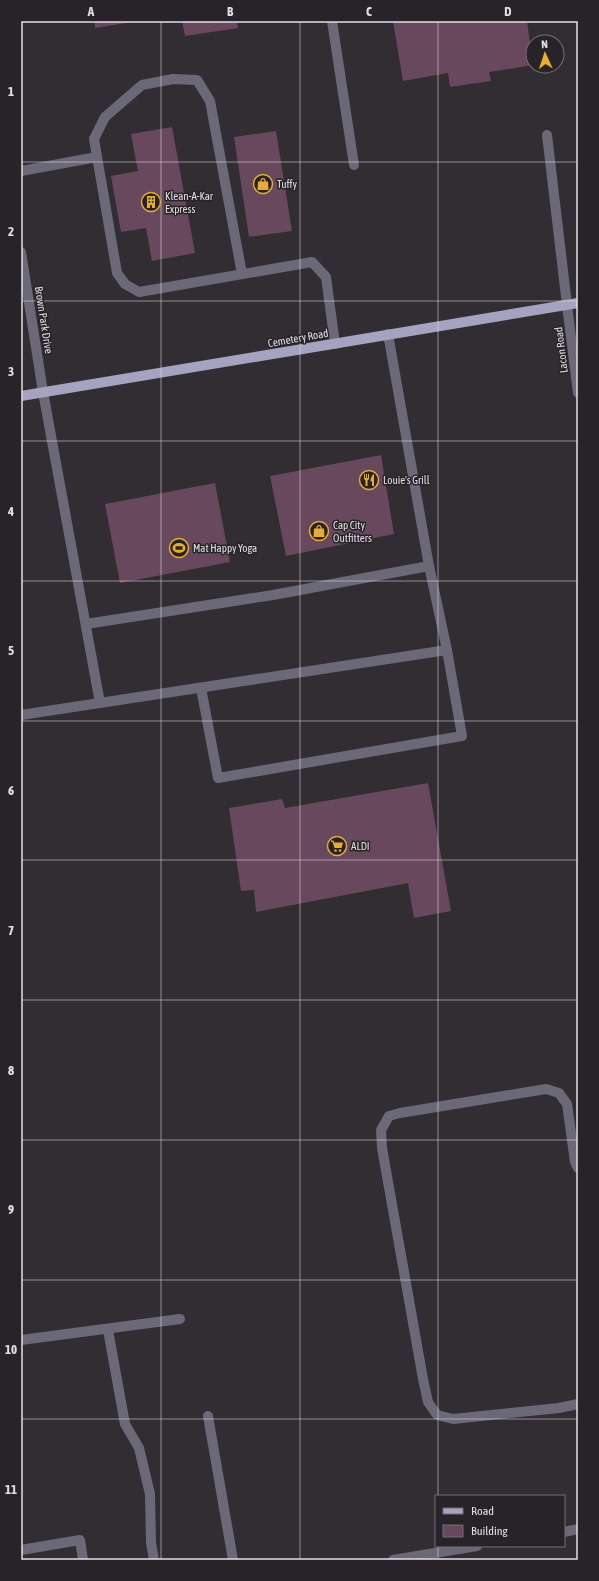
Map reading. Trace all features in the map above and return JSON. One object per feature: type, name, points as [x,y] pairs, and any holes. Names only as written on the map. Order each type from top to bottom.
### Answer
[{"type":"main road","name":"Cemetery Road","points":[[21,396],[578,303]]},
{"type":"street","points":[[332,21],[354,165]]},
{"type":"street","points":[[242,274],[210,101],[197,80],[173,79],[142,85],[105,117],[94,139],[117,273],[125,284],[139,292],[312,262],[326,277],[335,344]]},
{"type":"street","name":"Lacon Road","points":[[547,135],[578,393]]},
{"type":"street","points":[[21,171],[97,157]]},
{"type":"street","name":"Brown Park Drive","points":[[21,252],[43,392],[100,703]]},
{"type":"street","points":[[201,688],[218,778],[462,736],[447,650],[429,566],[388,334]]},
{"type":"street","points":[[86,624],[273,595],[429,566]]},
{"type":"street","points":[[21,715],[447,650]]},
{"type":"street","points":[[578,1168],[575,1162],[567,1104],[559,1093],[546,1089],[400,1113],[389,1116],[381,1130],[382,1148],[423,1379],[428,1402],[437,1415],[453,1419],[559,1408],[578,1404]]},
{"type":"street","points":[[21,1340],[108,1330],[180,1319]]},
{"type":"street","points":[[108,1330],[125,1424],[139,1448],[150,1494],[151,1543],[154,1560]]},
{"type":"street","points":[[208,1416],[234,1560]]},
{"type":"street","points":[[565,1532],[578,1529]]},
{"type":"street","points":[[21,1550],[80,1540],[83,1560]]},
{"type":"street","points":[[393,1560],[471,1547]]},
{"type":"building","points":[[94,21],[132,21],[132,22],[95,28]]},
{"type":"building","points":[[182,21],[237,21],[238,28],[185,36]]},
{"type":"building","points":[[393,21],[527,21],[529,34],[525,34],[525,66],[489,72],[491,81],[450,87],[448,73],[403,81]]},
{"type":"building","name":"Klean-A-Kar Express","points":[[172,127],[195,253],[152,261],[146,228],[121,232],[111,176],[138,171],[131,134]]},
{"type":"building","name":"Tuffy","points":[[276,131],[292,231],[249,237],[234,137]]},
{"type":"building","points":[[381,455],[394,534],[286,556],[270,476]]},
{"type":"building","points":[[215,483],[230,562],[120,583],[105,504]]},
{"type":"building","name":"ALDI","points":[[428,783],[451,911],[414,918],[408,883],[256,912],[254,890],[241,891],[229,808],[282,799],[285,808]]},
{"type":"place","name":"Tuffy","points":[[263,184]]},
{"type":"place","name":"Klean-A-Kar Express","points":[[151,202]]},
{"type":"place","name":"Louie's Grill","points":[[369,480]]},
{"type":"place","name":"Cap City Outfitters","points":[[319,531]]},
{"type":"place","name":"Mat Happy Yoga","points":[[179,548]]},
{"type":"place","name":"ALDI","points":[[337,846]]}]
